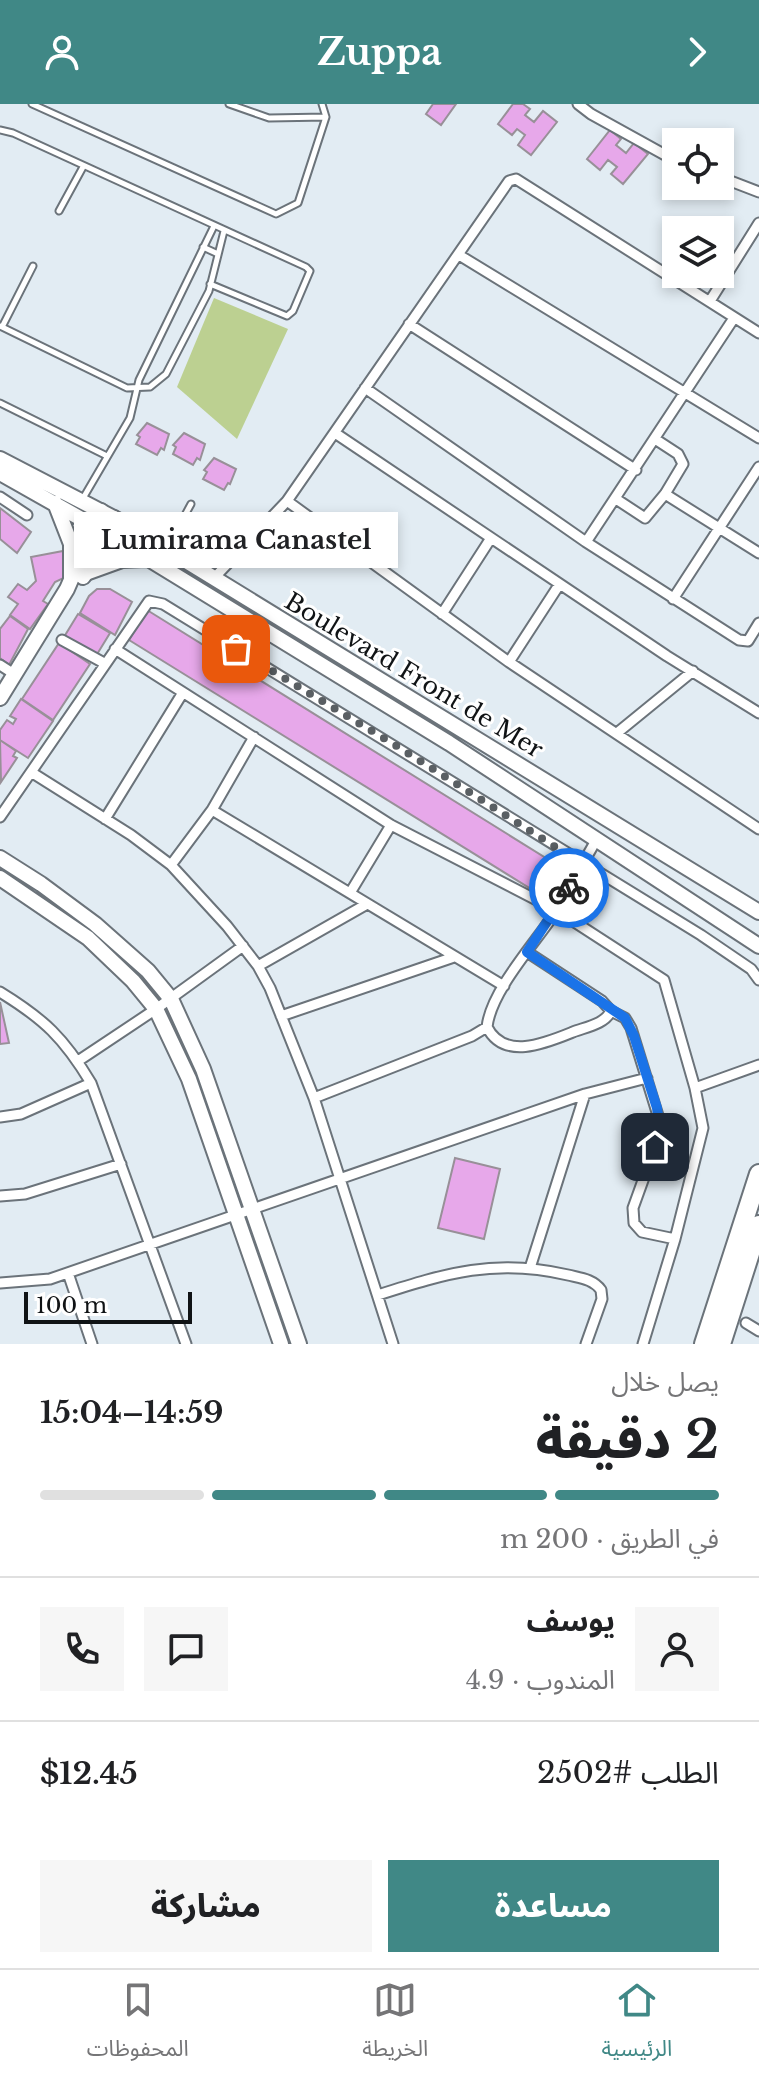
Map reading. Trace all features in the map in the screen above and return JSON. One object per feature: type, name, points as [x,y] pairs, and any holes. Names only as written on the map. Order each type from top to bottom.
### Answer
[{"type":"highway","points":[[704,1344],[759,1174]]},
{"type":"highway","points":[[721,1344],[759,1225]]},
{"type":"main road","name":"Boulevard Front de Mer","points":[[0,459],[77,507],[107,514],[759,912]]},
{"type":"main road","points":[[4,475],[55,503],[77,507],[101,530],[449,743],[759,946]]},
{"type":"main road","points":[[55,503],[71,544],[69,584]]},
{"type":"main road","points":[[86,573],[107,514]]},
{"type":"main road","points":[[0,698],[101,530]]},
{"type":"main road","points":[[69,584],[86,573],[122,560],[148,559]]},
{"type":"main road","points":[[0,858],[95,924],[148,971],[171,999],[203,1069],[299,1344]]},
{"type":"main road","points":[[0,878],[88,938],[133,981],[156,1009],[189,1079],[281,1344]]},
{"type":"street","points":[[578,104],[662,153]]},
{"type":"street","points":[[214,578],[287,501],[506,183],[516,179],[759,333]]},
{"type":"street","points":[[734,182],[759,192]]},
{"type":"street","points":[[710,301],[759,223]]},
{"type":"street","points":[[459,255],[759,438]]},
{"type":"street","points":[[586,542],[734,318]]},
{"type":"street","points":[[409,324],[636,470]]},
{"type":"street","points":[[365,388],[586,542],[744,642],[749,640],[759,623]]},
{"type":"street","points":[[335,433],[559,585],[759,713]]},
{"type":"street","points":[[616,499],[645,518],[665,494],[682,467],[681,457],[655,439]]},
{"type":"street","points":[[673,599],[759,467]]},
{"type":"street","points":[[4,475],[0,494],[27,515]]},
{"type":"street","points":[[665,494],[759,553]]},
{"type":"street","points":[[287,501],[509,662],[759,829]]},
{"type":"street","points":[[442,614],[491,538]]},
{"type":"street","points":[[509,662],[559,585]]},
{"type":"street","points":[[0,817],[149,601],[163,604],[701,935],[751,969],[759,980]]},
{"type":"street","points":[[236,649],[246,619]]},
{"type":"street","points":[[62,640],[104,663]]},
{"type":"street","points":[[115,649],[391,825],[556,910],[664,980],[702,1117],[701,1141],[643,1344]]},
{"type":"street","points":[[0,665],[14,674]]},
{"type":"street","points":[[617,733],[693,671]]},
{"type":"street","points":[[105,819],[182,694]]},
{"type":"street","points":[[171,865],[212,810],[254,737]]},
{"type":"street","points":[[31,772],[171,865],[258,966],[314,1098],[393,1344]]},
{"type":"street","points":[[212,810],[504,986]]},
{"type":"street","points":[[350,893],[391,825]]},
{"type":"street","points":[[597,839],[556,910],[504,986],[489,1015],[487,1027],[501,1044],[532,1046],[600,1022],[608,1018],[611,1011]]},
{"type":"street","points":[[258,966],[367,904]]},
{"type":"street","points":[[78,1061],[243,946]]},
{"type":"street","points":[[527,952],[602,1001],[611,1011],[625,1018],[631,1028],[657,1108],[660,1130],[633,1208],[634,1223],[642,1232],[675,1239]]},
{"type":"street","points":[[281,1016],[454,957]]},
{"type":"street","points":[[0,992],[39,1017],[78,1061],[91,1083],[186,1344]]},
{"type":"street","points":[[314,1098],[472,1036],[487,1027]]},
{"type":"street","points":[[695,1088],[759,1065]]},
{"type":"street","points":[[0,1283],[24,1283],[68,1273],[585,1094],[647,1078]]},
{"type":"street","points":[[0,1117],[21,1114],[91,1083]]},
{"type":"street","points":[[530,1268],[585,1094]]},
{"type":"street","points":[[0,1196],[25,1194],[121,1164]]},
{"type":"street","points":[[378,1295],[468,1269],[530,1268],[590,1281],[599,1286],[602,1299],[586,1344]]},
{"type":"street","points":[[68,1273],[92,1344]]},
{"type":"street","points":[[746,1323],[759,1331]]},
{"type":"lane","points":[[32,104],[276,214],[298,203],[326,117],[322,104]]},
{"type":"lane","points":[[229,104],[269,118],[326,117]]},
{"type":"lane","points":[[0,130],[13,133],[306,267],[310,274],[293,311],[287,316],[210,284]]},
{"type":"lane","points":[[59,211],[83,167]]},
{"type":"lane","points":[[77,507],[130,418],[136,389],[214,226]]},
{"type":"lane","points":[[33,266],[1,326],[127,388],[150,387],[166,374],[210,284],[224,231]]},
{"type":"lane","points":[[203,247],[218,254]]},
{"type":"lane","points":[[0,403],[107,456]]},
{"type":"lane","points":[[191,504],[178,534],[227,564]]},
{"type":"green space","points":[[214,298],[288,329],[237,439],[177,387]]},
{"type":"building","points":[[433,104],[456,104],[441,125],[426,114]]},
{"type":"building","points":[[513,104],[523,104],[530,109],[525,115],[534,122],[543,111],[557,122],[531,155],[518,145],[525,135],[517,129],[512,135],[498,124]]},
{"type":"building","points":[[610,130],[621,139],[616,145],[626,153],[634,143],[648,154],[623,184],[611,174],[617,167],[608,160],[600,170],[587,159]]},
{"type":"building","points":[[147,423],[169,434],[164,450],[161,448],[157,455],[136,444],[140,437],[137,435]]},
{"type":"building","points":[[184,433],[205,444],[200,460],[197,458],[193,465],[173,454],[176,447],[173,445]]},
{"type":"building","points":[[214,458],[236,469],[224,490],[203,479],[207,472],[204,470]]},
{"type":"building","points":[[0,508],[31,532],[17,553],[0,539]]},
{"type":"building","points":[[63,551],[68,576],[55,582],[43,601],[48,604],[30,629],[10,615],[18,604],[8,597],[18,584],[27,590],[36,581],[31,557]]},
{"type":"building","points":[[97,589],[110,589],[132,602],[115,635],[80,613],[89,596]]},
{"type":"building","points":[[147,610],[570,873],[552,902],[129,640]]},
{"type":"building","points":[[78,614],[110,633],[96,656],[64,637]]},
{"type":"building","points":[[10,616],[28,629],[9,665],[0,658],[0,629]]},
{"type":"building","points":[[59,643],[90,664],[53,720],[22,699]]},
{"type":"building","points":[[21,699],[53,721],[28,758],[0,740],[0,730],[7,720],[13,724],[16,719],[10,716]]},
{"type":"building","points":[[0,740],[16,751],[13,756],[17,758],[1,782]]},
{"type":"building","points":[[0,1002],[9,1043],[0,1044]]},
{"type":"building","points":[[455,1158],[500,1169],[484,1239],[438,1228]]},
{"type":"way so far","points":[[236,649],[400,748],[582,864],[569,888]]},
{"type":"place","name":"Lumirama Canastel","points":[[236,649]]},
{"type":"route","points":[[569,888],[527,952],[625,1018],[634,1036],[657,1108],[660,1130],[655,1147]]}]
